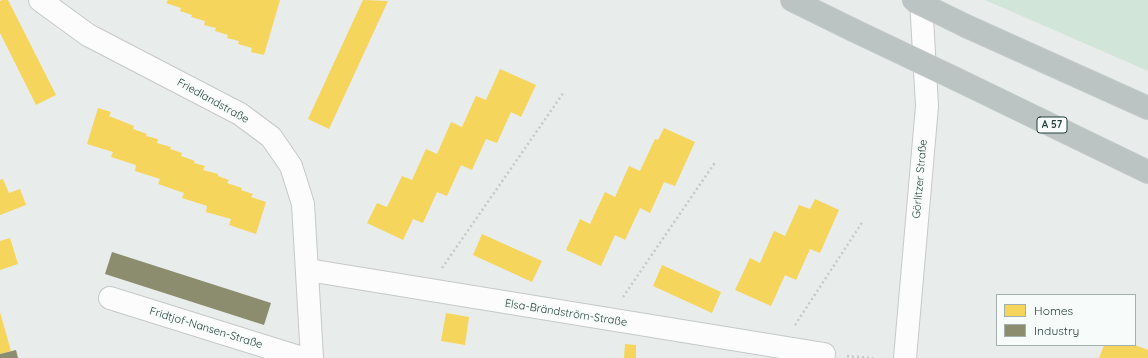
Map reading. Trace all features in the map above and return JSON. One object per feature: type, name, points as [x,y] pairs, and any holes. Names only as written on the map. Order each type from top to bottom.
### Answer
[{"type":"highway","name":"A 57","points":[[792,0],[1148,172]]},
{"type":"highway","points":[[913,0],[966,26],[1148,108]]},
{"type":"street","name":"Friedlandstraße","points":[[40,0],[88,35],[240,114],[271,137],[291,166],[303,204],[312,358]]},
{"type":"street","name":"Görlitzer Straße","points":[[905,358],[927,106],[921,0]]},
{"type":"street","name":"Elsa-Brändström-Straße","points":[[308,270],[824,354]]},
{"type":"street","name":"Fridtjof-Nansen-Straße","points":[[110,298],[302,358]]},
{"type":"path","points":[[427,290],[564,92]]},
{"type":"path","points":[[608,319],[716,161]]},
{"type":"path","points":[[780,347],[863,221]]},
{"type":"green space","points":[[985,0],[1148,0],[1148,71]]},
{"type":"building: Homes","points":[[8,0],[56,95],[36,105],[0,33],[0,1]]},
{"type":"building: Homes","points":[[168,0],[280,0],[264,55],[251,52],[252,48],[238,44],[239,41],[227,38],[228,35],[215,31],[216,28],[204,25],[205,21],[191,17],[192,15],[180,11],[181,8],[166,3]]},
{"type":"building: Homes","points":[[363,0],[388,1],[329,129],[308,119]]},
{"type":"building: Homes","points":[[500,69],[536,85],[521,117],[511,112],[497,143],[486,139],[472,170],[461,165],[447,196],[437,192],[423,223],[413,219],[403,240],[367,223],[377,203],[387,207],[402,176],[412,180],[426,149],[437,154],[451,122],[462,127],[476,96],[486,100]]},
{"type":"building: Homes","points":[[98,108],[111,112],[109,116],[134,126],[133,129],[147,134],[146,136],[158,139],[157,143],[171,147],[170,149],[182,153],[181,156],[195,161],[194,163],[205,166],[203,170],[218,174],[218,176],[229,180],[227,183],[242,188],[241,190],[253,194],[251,197],[266,202],[256,234],[229,225],[231,219],[206,212],[207,206],[182,198],[184,193],[158,184],[160,179],[135,171],[136,165],[111,157],[113,152],[87,144]]},
{"type":"building: Homes","points":[[664,128],[695,142],[675,186],[664,182],[650,213],[640,208],[625,240],[615,235],[601,266],[566,250],[580,219],[590,224],[605,192],[615,197],[629,166],[640,171],[655,139],[658,140]]},
{"type":"building: Homes","points":[[3,179],[9,193],[20,189],[26,205],[0,215],[0,180]]},
{"type":"building: Homes","points":[[815,199],[839,210],[820,253],[810,249],[796,280],[785,275],[771,306],[735,290],[750,258],[760,263],[774,231],[785,236],[799,205],[810,209]]},
{"type":"building: Homes","points":[[482,234],[542,261],[532,282],[473,255]]},
{"type":"building: Homes","points":[[10,238],[18,264],[0,270],[0,241]]},
{"type":"building: Homes","points":[[662,265],[721,292],[712,313],[653,286]]},
{"type":"building: Homes","points":[[0,312],[11,351],[0,354]]},
{"type":"building: Homes","points":[[446,313],[469,317],[465,345],[441,341]]},
{"type":"building: Homes","points":[[625,344],[636,345],[636,358],[624,358]]},
{"type":"building: Homes","points":[[1136,345],[1148,350],[1148,358],[1099,358],[1104,346]]},
{"type":"building: Industry","points":[[112,252],[271,303],[264,325],[105,274]]},
{"type":"building: Industry","points":[[16,350],[18,358],[0,358],[0,354]]}]
